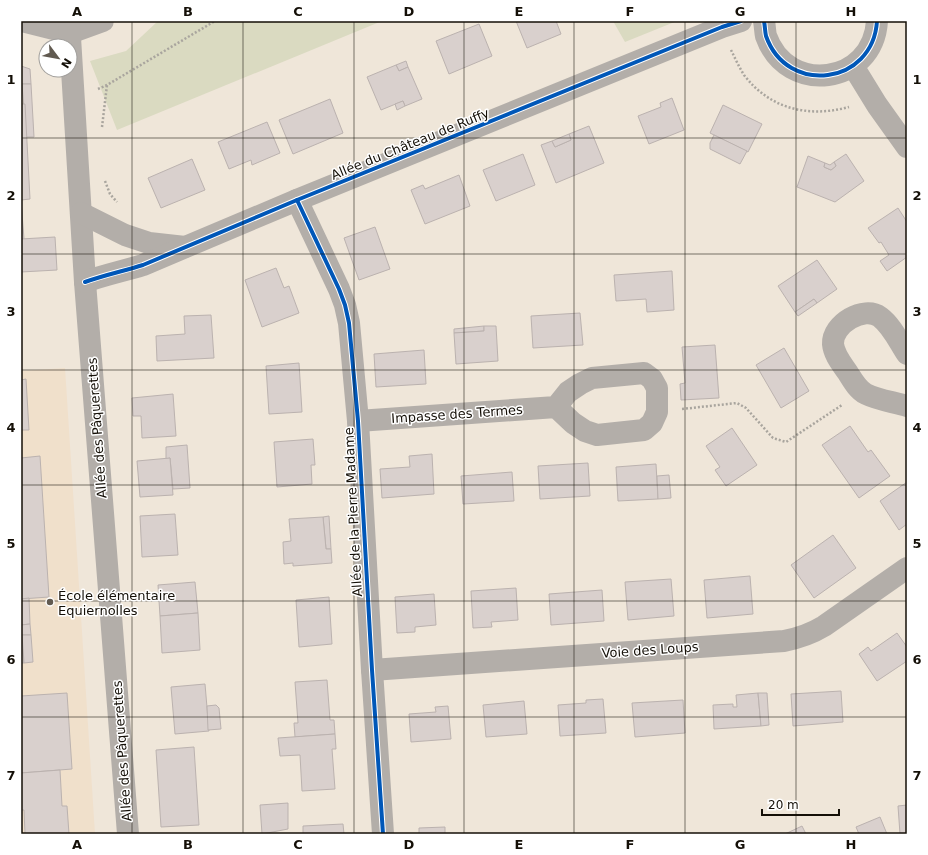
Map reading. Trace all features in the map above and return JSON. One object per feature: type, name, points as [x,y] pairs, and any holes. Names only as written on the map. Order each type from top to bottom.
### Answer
[{"type":"street","points":[[22,21],[69,27],[103,21]]},
{"type":"street","name":"Allée du Château de Ruffy","points":[[85,282],[143,265],[297,200],[715,30],[741,21]]},
{"type":"street","points":[[764,21],[766,36],[776,55],[792,68],[812,76],[834,75],[853,66],[868,51],[876,32],[877,21]]},
{"type":"street","name":"Allée des Pâquerettes","points":[[69,27],[85,282],[128,834]]},
{"type":"street","points":[[853,66],[877,105],[907,147]]},
{"type":"street","name":"Allée de la Pierre Madame","points":[[297,200],[339,289],[345,305],[349,323],[358,421],[383,834]]},
{"type":"street","name":"Allée du Château de Ruffy","points":[[81,213],[118,232],[149,243],[186,247]]},
{"type":"street","points":[[907,354],[889,327],[879,317],[869,312],[860,314],[841,325],[834,334],[833,344],[836,355],[857,386],[865,394],[907,406]]},
{"type":"street","points":[[644,373],[652,379],[657,388],[657,412],[652,423],[644,430],[597,434],[585,431],[573,423],[556,407],[568,392],[592,378],[644,373]]},
{"type":"street","name":"Impasse des Termes","points":[[358,421],[556,407]]},
{"type":"street","name":"Voie des Loups","points":[[372,670],[777,641],[799,638],[824,626],[907,568]]},
{"type":"path","points":[[74,94],[107,86],[215,21]]},
{"type":"path","points":[[101,132],[107,86]]},
{"type":"path","points":[[103,176],[110,194],[120,205]]},
{"type":"path","points":[[657,412],[737,403],[746,408],[773,438],[786,442],[848,400],[857,386]]},
{"type":"shaded area","name":"École élémentaire Equiernolles","points":[[65,368],[95,834],[21,834],[21,371]]},
{"type":"green space","points":[[158,21],[382,21],[117,130],[90,61],[126,51]]},
{"type":"green space","points":[[613,21],[677,21],[625,42]]},
{"type":"building","points":[[516,21],[556,21],[561,34],[527,48]]},
{"type":"building","points":[[479,24],[492,56],[449,74],[436,41]]},
{"type":"building","points":[[406,61],[408,67],[399,71],[396,65]]},
{"type":"building","points":[[396,65],[399,71],[408,67],[422,99],[405,106],[403,101],[381,110],[367,77]]},
{"type":"building","points":[[21,66],[30,69],[31,84],[21,84]]},
{"type":"building","points":[[22,84],[31,84],[34,137],[26,137]]},
{"type":"building","points":[[672,98],[684,130],[649,144],[638,116],[661,107],[660,103]]},
{"type":"building","points":[[330,99],[343,133],[293,154],[279,120]]},
{"type":"building","points":[[403,101],[405,106],[397,110],[395,104]]},
{"type":"building","points":[[21,104],[25,104],[30,199],[21,200]]},
{"type":"building","points":[[723,105],[762,124],[748,152],[710,133]]},
{"type":"building","points":[[267,122],[280,153],[252,165],[251,160],[229,169],[218,142]]},
{"type":"building","points":[[589,126],[604,163],[556,183],[541,145],[552,141],[555,147],[571,140],[569,134]]},
{"type":"building","points":[[569,134],[571,140],[555,147],[552,141]]},
{"type":"building","points":[[714,135],[747,151],[740,164],[710,149],[710,143]]},
{"type":"building","points":[[523,154],[535,185],[496,201],[483,170]]},
{"type":"building","points":[[846,154],[864,181],[835,202],[797,187],[808,156],[825,163],[824,167],[831,170],[836,166],[834,162]]},
{"type":"building","points":[[192,159],[205,190],[161,208],[148,178]]},
{"type":"building","points":[[834,162],[836,166],[831,170],[824,167],[825,163],[830,165]]},
{"type":"building","points":[[459,175],[470,206],[425,224],[411,190],[423,185],[425,189]]},
{"type":"building","points":[[21,200],[24,239],[21,239]]},
{"type":"building","points":[[898,208],[907,222],[907,257],[887,271],[880,261],[889,255],[881,242],[879,243],[868,228]]},
{"type":"building","points":[[375,227],[390,269],[359,280],[344,238]]},
{"type":"building","points":[[55,237],[57,270],[21,272],[21,239]]},
{"type":"building","points":[[817,260],[837,289],[817,303],[814,299],[795,312],[778,286]]},
{"type":"building","points":[[276,268],[284,288],[289,286],[299,313],[262,327],[245,280]]},
{"type":"building","points":[[672,271],[674,310],[647,312],[646,299],[616,301],[614,275]]},
{"type":"building","points":[[814,299],[817,303],[798,316],[795,312]]},
{"type":"building","points":[[580,313],[583,345],[533,348],[531,316]]},
{"type":"building","points":[[211,315],[214,358],[157,361],[156,336],[185,334],[184,316]]},
{"type":"building","points":[[484,326],[484,331],[454,333],[454,329]]},
{"type":"building","points":[[484,326],[496,326],[498,361],[456,364],[454,333],[484,331]]},
{"type":"building","points":[[715,345],[719,398],[681,400],[680,384],[685,383],[682,347]]},
{"type":"building","points":[[784,348],[809,391],[781,408],[756,365]]},
{"type":"building","points":[[424,350],[426,384],[376,387],[374,354]]},
{"type":"building","points":[[299,363],[302,412],[269,414],[266,366]]},
{"type":"building","points":[[26,379],[29,430],[21,430],[21,380]]},
{"type":"building","points":[[173,394],[176,436],[142,438],[141,416],[133,416],[132,398]]},
{"type":"building","points":[[850,426],[868,452],[871,450],[890,476],[859,498],[822,445]]},
{"type":"building","points":[[732,428],[757,465],[726,486],[715,470],[720,467],[706,446]]},
{"type":"building","points":[[313,439],[315,465],[311,465],[312,484],[277,487],[274,442]]},
{"type":"building","points":[[187,445],[190,488],[173,489],[170,458],[166,459],[166,447]]},
{"type":"building","points":[[432,454],[434,494],[382,498],[380,469],[410,467],[409,456]]},
{"type":"building","points":[[40,456],[49,597],[21,599],[21,458]]},
{"type":"building","points":[[170,458],[173,495],[140,497],[137,461]]},
{"type":"building","points":[[588,463],[590,496],[540,499],[538,466]]},
{"type":"building","points":[[656,464],[658,499],[618,501],[616,467]]},
{"type":"building","points":[[512,472],[514,501],[463,504],[461,476]]},
{"type":"building","points":[[669,475],[671,498],[658,499],[657,476]]},
{"type":"building","points":[[907,482],[907,524],[899,530],[880,501]]},
{"type":"building","points":[[175,514],[178,555],[142,557],[140,516]]},
{"type":"building","points":[[329,516],[331,549],[326,549],[323,517]]},
{"type":"building","points":[[323,517],[326,549],[331,549],[332,563],[293,566],[293,563],[284,564],[283,542],[291,541],[289,519]]},
{"type":"building","points":[[833,535],[856,568],[814,598],[791,565]]},
{"type":"building","points":[[750,576],[753,614],[707,618],[704,580]]},
{"type":"building","points":[[671,579],[674,616],[628,620],[625,582]]},
{"type":"building","points":[[195,582],[198,613],[160,616],[158,585]]},
{"type":"building","points":[[516,588],[518,620],[491,622],[492,627],[473,628],[471,591]]},
{"type":"building","points":[[602,590],[604,621],[551,625],[549,594]]},
{"type":"building","points":[[434,594],[436,625],[415,627],[415,632],[397,633],[395,597]]},
{"type":"building","points":[[329,597],[332,644],[299,647],[296,600]]},
{"type":"building","points":[[29,598],[30,624],[21,625],[21,599]]},
{"type":"building","points":[[198,613],[200,650],[162,653],[160,616]]},
{"type":"building","points":[[30,624],[31,635],[22,635],[24,663],[21,663],[21,625]]},
{"type":"building","points":[[897,633],[907,647],[907,661],[877,681],[859,654],[868,647],[871,651]]},
{"type":"building","points":[[22,635],[31,635],[33,662],[24,663]]},
{"type":"building","points":[[327,680],[330,720],[334,720],[335,734],[295,737],[294,723],[298,723],[295,682]]},
{"type":"building","points":[[205,684],[209,731],[175,734],[171,687]]},
{"type":"building","points":[[841,691],[843,722],[793,726],[791,694]]},
{"type":"building","points":[[67,693],[72,769],[21,773],[21,696]]},
{"type":"building","points":[[758,693],[761,726],[714,729],[713,705],[733,704],[733,707],[737,707],[736,695]]},
{"type":"building","points":[[758,693],[767,693],[769,725],[761,726]]},
{"type":"building","points":[[603,699],[606,733],[560,736],[558,705],[586,703],[586,700]]},
{"type":"building","points":[[683,700],[685,733],[635,737],[632,703]]},
{"type":"building","points":[[524,701],[527,734],[486,737],[483,705]]},
{"type":"building","points":[[216,705],[219,708],[221,729],[208,730],[207,706]]},
{"type":"building","points":[[448,706],[451,739],[411,742],[409,714],[436,712],[435,707]]},
{"type":"building","points":[[335,734],[336,749],[332,749],[335,789],[302,791],[300,755],[280,756],[278,738]]},
{"type":"building","points":[[194,747],[199,825],[161,827],[156,750]]},
{"type":"building","points":[[60,770],[62,806],[67,806],[69,834],[25,834],[24,810],[21,810],[21,773]]},
{"type":"building","points":[[288,803],[288,829],[262,834],[260,805]]},
{"type":"building","points":[[907,805],[907,834],[900,834],[898,806]]},
{"type":"building","points":[[880,817],[887,834],[859,834],[856,827]]},
{"type":"building","points":[[343,824],[344,834],[303,834],[303,826]]},
{"type":"building","points":[[802,826],[806,834],[785,834]]},
{"type":"building","points":[[445,827],[445,834],[419,834],[419,828]]},
{"type":"cycle path","points":[[85,282],[143,265],[297,200],[722,27],[741,21]]},
{"type":"cycle path","points":[[764,21],[766,36],[777,55],[792,68],[809,74],[828,75],[846,70],[861,59],[872,42],[877,21]]},
{"type":"cycle path","points":[[297,200],[339,289],[345,305],[349,323],[358,421],[383,834]]},
{"type":"place","name":"École élémentaire Equiernolles","points":[[50,602]]}]
